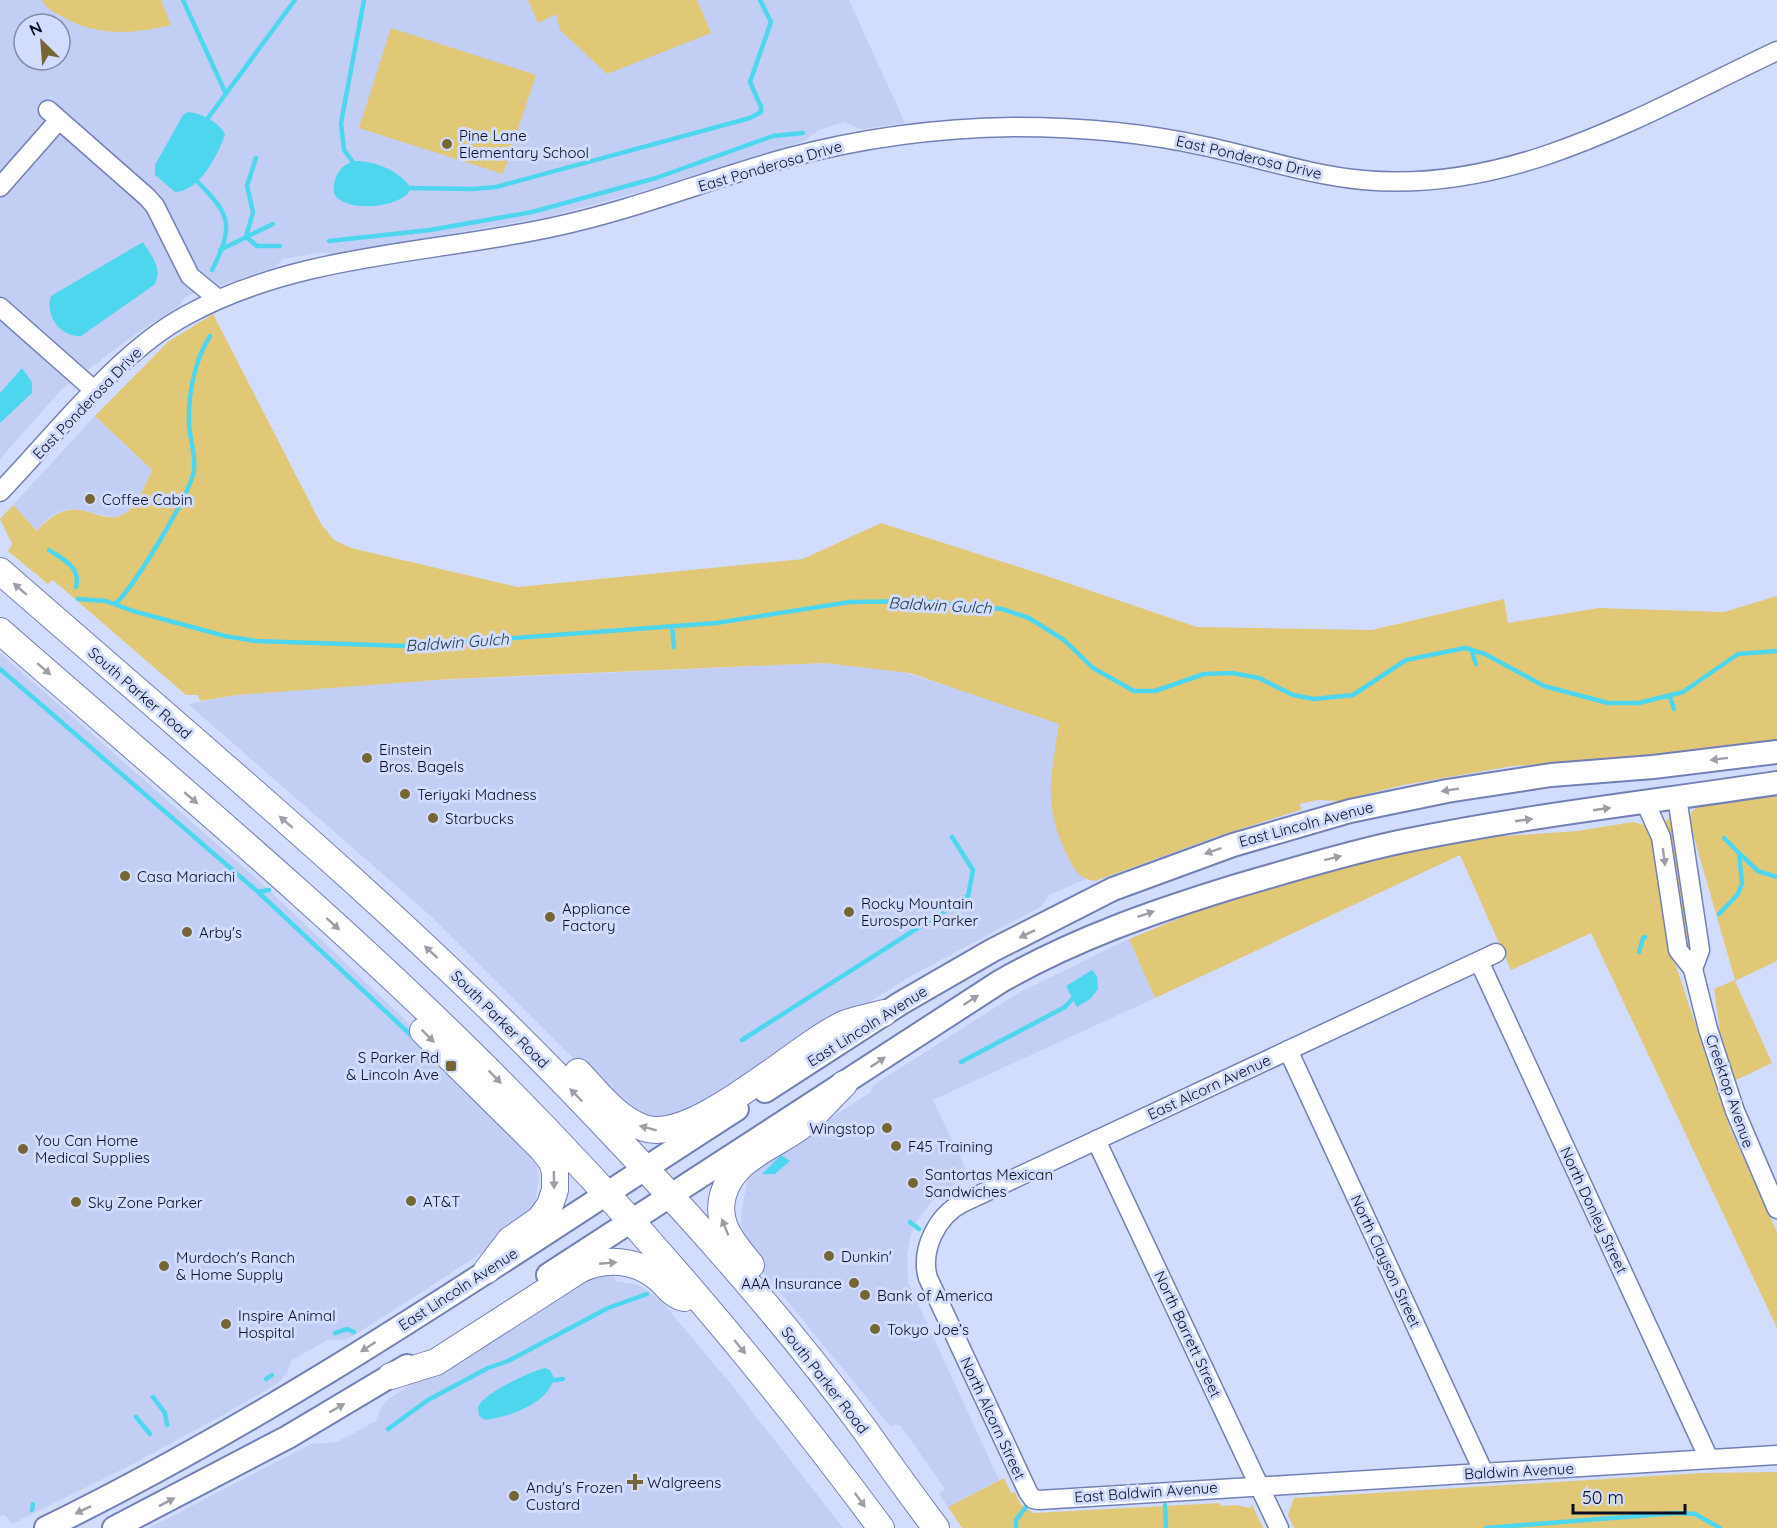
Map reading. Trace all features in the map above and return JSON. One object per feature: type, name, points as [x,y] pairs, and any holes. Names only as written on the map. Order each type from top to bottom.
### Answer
[{"type":"highway","name":"South Parker Road","points":[[0,571],[391,914],[533,1052],[645,1168],[779,1322],[864,1429],[936,1528]]},
{"type":"highway","points":[[0,631],[370,958],[479,1062],[606,1193],[702,1302],[791,1409],[881,1528]]},
{"type":"highway","points":[[370,958],[375,984],[542,1149],[552,1162],[555,1183],[548,1209],[534,1224],[510,1240],[488,1270]]},
{"type":"highway","points":[[533,1052],[563,1057],[610,1105],[633,1123],[648,1130],[669,1131],[698,1120],[844,1024],[884,1013]]},
{"type":"highway","points":[[844,1084],[804,1124],[735,1171],[724,1189],[720,1210],[723,1226],[734,1244],[843,1378],[864,1429]]},
{"type":"highway","points":[[391,1377],[436,1362],[579,1270],[594,1264],[614,1262],[635,1265],[654,1275],[674,1295],[702,1302]]},
{"type":"main road","name":"East Lincoln Avenue","points":[[46,1528],[149,1476],[266,1410],[488,1270],[884,1013],[964,966],[1113,889],[1183,862],[1275,831],[1396,800],[1485,784],[1777,752]]},
{"type":"main road","points":[[114,1528],[220,1474],[391,1377],[1017,972],[1069,945],[1143,915],[1311,864],[1390,844],[1480,826],[1777,783]]},
{"type":"street","name":"East Ponderosa Drive","points":[[0,492],[95,391],[147,342],[190,313],[218,299],[257,284],[316,268],[565,225],[786,158],[913,133],[988,128],[1092,130],[1191,143],[1336,177],[1409,183],[1462,178],[1518,166],[1563,150],[1777,51]]},
{"type":"street","points":[[0,187],[54,115],[152,201],[190,276],[218,299]]},
{"type":"street","points":[[190,276],[190,313]]},
{"type":"street","points":[[0,307],[95,391]]},
{"type":"street","name":"Creektop Avenue","points":[[1677,797],[1700,950],[1693,969]]},
{"type":"street","name":"Creektop Avenue","points":[[1645,802],[1662,840],[1678,950],[1693,969],[1731,1101],[1777,1209]]},
{"type":"street","name":"East Alcorn Avenue","points":[[933,1235],[941,1220],[955,1206],[1488,957]]},
{"type":"street","name":"North Donley Street","points":[[1488,957],[1709,1459]]},
{"type":"street","name":"North Clayson Street","points":[[1288,1050],[1484,1473]]},
{"type":"street","name":"North Barrett Street","points":[[1096,1140],[1279,1528]]},
{"type":"street","name":"North Alcorn Street","points":[[933,1235],[926,1268],[930,1284],[1033,1499]]},
{"type":"street","name":"Baldwin Avenue","points":[[1260,1484],[1777,1455]]},
{"type":"street","name":"East Baldwin Avenue","points":[[1033,1499],[1260,1484]]},
{"type":"shaded area","name":"Pine Lane Elementary School","points":[[0,0],[849,0],[905,123],[861,129],[844,122],[819,130],[803,142],[643,191],[547,217],[333,254],[323,252],[284,259],[274,267],[216,287],[209,287],[185,297],[179,306],[133,336],[61,390],[0,459]]},
{"type":"shaded area","points":[[42,0],[161,0],[171,25],[129,32],[103,31],[72,21],[72,12],[53,12]]},
{"type":"shaded area","points":[[528,0],[697,0],[711,33],[607,74],[560,30],[556,14],[538,23]]},
{"type":"shaded area","points":[[391,28],[536,75],[503,174],[359,128]]},
{"type":"shaded area","points":[[213,314],[321,524],[334,540],[351,548],[518,587],[803,559],[881,523],[1197,627],[1372,630],[1504,599],[1508,623],[1599,608],[1724,612],[1777,596],[1777,742],[1612,760],[1512,766],[1403,785],[1339,801],[1318,800],[1299,804],[1302,809],[1300,810],[1218,836],[1095,881],[1084,878],[1074,867],[1066,853],[1054,820],[1051,790],[1059,724],[910,673],[824,663],[451,679],[237,695],[200,701],[198,695],[186,695],[53,580],[48,584],[8,551],[12,544],[0,519],[13,505],[37,531],[51,518],[64,511],[86,511],[105,517],[115,517],[129,510],[141,495],[152,470],[95,416],[168,342]]},
{"type":"shaded area","points":[[95,416],[152,470],[143,490],[129,510],[121,516],[113,517],[74,509],[61,511],[47,519],[37,531],[13,505]]},
{"type":"shaded area","points":[[0,653],[269,890],[444,1057],[447,1060],[438,1069],[455,1080],[526,1153],[537,1166],[539,1178],[535,1202],[522,1226],[448,1275],[353,1336],[343,1340],[327,1340],[291,1361],[287,1373],[278,1383],[223,1415],[135,1463],[12,1524],[5,1515],[0,1516]]},
{"type":"shaded area","points":[[824,663],[893,669],[948,686],[1503,768],[1403,785],[1339,801],[1318,800],[1299,804],[1302,809],[1300,810],[1218,836],[1102,879],[1086,879],[1049,895],[1042,906],[909,977],[698,1112],[663,1122],[620,1105],[432,917],[188,704],[237,695],[399,682]]},
{"type":"shaded area","points":[[1777,793],[1777,961],[1735,981],[1772,1063],[1734,1081],[1721,1039],[1714,989],[1735,980],[1689,820],[1692,811],[1700,805]]},
{"type":"shaded area","points":[[1670,818],[1692,946],[1688,948],[1685,947],[1664,822]]},
{"type":"shaded area","points":[[1633,822],[1644,825],[1653,837],[1673,957],[1730,1128],[1777,1232],[1777,1328],[1591,933],[1511,970],[1460,855],[1155,998],[1129,939],[1195,912],[1352,863],[1475,838],[1577,831]]},
{"type":"shaded area","points":[[1129,939],[1155,998],[933,1100],[966,1169],[958,1182],[937,1195],[916,1222],[907,1254],[908,1282],[999,1480],[948,1507],[939,1494],[945,1489],[905,1432],[899,1425],[890,1426],[747,1252],[751,1246],[742,1228],[741,1215],[747,1181],[762,1163],[871,1092],[872,1086],[1018,993]]},
{"type":"shaded area","points":[[615,1272],[615,1281],[639,1285],[661,1301],[730,1383],[843,1528],[149,1528],[311,1444],[337,1442],[376,1421],[382,1406],[390,1398],[567,1284]]},
{"type":"shaded area","points":[[1777,1472],[1777,1528],[1294,1528],[1288,1515],[1294,1498],[1702,1473]]},
{"type":"shaded area","points":[[1004,1478],[1011,1493],[1015,1492],[1021,1505],[1033,1513],[1220,1503],[1221,1506],[1236,1505],[1250,1508],[1252,1505],[1263,1528],[962,1528],[948,1507]]},
{"type":"water","points":[[188,112],[210,119],[225,135],[212,162],[200,179],[192,186],[175,192],[155,175],[155,165],[183,115]]},
{"type":"water","points":[[356,161],[379,165],[394,172],[406,181],[410,187],[409,192],[394,202],[383,205],[360,206],[340,200],[334,194],[336,177],[341,168]]},
{"type":"water","points":[[143,242],[157,268],[158,274],[154,285],[81,336],[67,333],[56,324],[50,311],[51,296]]},
{"type":"water","points":[[22,368],[32,382],[32,393],[0,423],[0,393]]},
{"type":"water","points":[[1092,970],[1097,976],[1098,989],[1090,999],[1077,1007],[1066,986]]},
{"type":"water","points":[[781,1155],[790,1161],[775,1174],[762,1174]]},
{"type":"water","points":[[545,1368],[550,1370],[554,1378],[544,1395],[536,1402],[505,1416],[485,1420],[479,1416],[478,1407],[482,1401],[518,1378]]},
{"type":"waterway","points":[[183,0],[225,92]]},
{"type":"waterway","points":[[205,122],[295,0]]},
{"type":"waterway","points":[[355,165],[344,150],[341,123],[364,0]]},
{"type":"waterway","points":[[405,188],[496,187],[750,118],[761,112],[750,82],[771,22],[760,0]]},
{"type":"waterway","points":[[329,241],[430,230],[532,212],[656,178],[773,136],[803,133]]},
{"type":"waterway","points":[[256,158],[247,186],[253,212],[246,237],[257,246],[280,246]]},
{"type":"waterway","points":[[193,177],[221,209],[225,219],[225,240],[212,270]]},
{"type":"waterway","points":[[220,250],[273,224]]},
{"type":"waterway","points":[[115,604],[147,561],[183,499],[190,482],[194,470],[194,453],[189,425],[191,390],[196,367],[210,336]]},
{"type":"waterway","points":[[49,550],[74,569],[76,587]]},
{"type":"waterway","name":"Baldwin Gulch","points":[[78,599],[106,601],[133,611],[225,636],[256,641],[406,646],[716,623],[850,602],[919,601],[1002,609],[1029,618],[1064,640],[1093,668],[1134,691],[1155,691],[1204,674],[1232,673],[1259,678],[1293,695],[1314,699],[1353,695],[1406,660],[1465,648],[1485,654],[1544,686],[1608,703],[1639,703],[1683,692],[1738,654],[1777,651]]},
{"type":"waterway","points":[[672,627],[674,647]]},
{"type":"waterway","points":[[1471,649],[1476,664]]},
{"type":"waterway","points":[[0,669],[258,892],[414,1038]]},
{"type":"waterway","points":[[1670,697],[1674,709]]},
{"type":"waterway","points":[[742,1040],[968,896],[973,870],[952,837]]},
{"type":"waterway","points":[[1719,914],[1738,894],[1742,883],[1739,853],[1724,838]]},
{"type":"waterway","points":[[1740,854],[1758,871],[1777,877]]},
{"type":"waterway","points":[[258,892],[269,890]]},
{"type":"waterway","points":[[1639,952],[1645,937]]},
{"type":"waterway","points":[[961,1062],[1065,1007],[1077,994]]},
{"type":"waterway","points":[[910,1222],[919,1229]]},
{"type":"waterway","points":[[388,1429],[428,1400],[488,1368],[508,1361],[608,1308],[647,1294]]},
{"type":"waterway","points":[[335,1333],[347,1329],[354,1332]]},
{"type":"waterway","points":[[266,1379],[272,1375]]},
{"type":"waterway","points":[[548,1381],[563,1379]]},
{"type":"waterway","points":[[153,1397],[165,1413],[167,1425]]},
{"type":"waterway","points":[[136,1417],[150,1434]]},
{"type":"waterway","points":[[1016,1528],[1016,1520],[1030,1502]]},
{"type":"waterway","points":[[32,1510],[33,1504]]},
{"type":"waterway","points":[[1165,1505],[1166,1528]]},
{"type":"waterway","points":[[1486,1528],[1676,1513],[1695,1514],[1720,1528]]},
{"type":"place","name":"Pine Lane Elementary School","points":[[447,144]]},
{"type":"place","name":"Coffee Cabin","points":[[90,499]]},
{"type":"place","name":"Einstein Bros. Bagels","points":[[367,758]]},
{"type":"place","name":"Teriyaki Madness","points":[[405,794]]},
{"type":"place","name":"Starbucks","points":[[433,818]]},
{"type":"place","name":"Casa Mariachi","points":[[125,876]]},
{"type":"place","name":"Rocky Mountain Eurosport Parker","points":[[849,912]]},
{"type":"place","name":"Appliance Factory","points":[[550,917]]},
{"type":"place","name":"Arby's","points":[[187,932]]},
{"type":"place","name":"S Parker Rd & Lincoln Ave","points":[[451,1066]]},
{"type":"place","name":"Wingstop","points":[[887,1128]]},
{"type":"place","name":"F45 Training","points":[[896,1146]]},
{"type":"place","name":"You Can Home Medical Supplies","points":[[23,1149]]},
{"type":"place","name":"Santortas Mexican Sandwiches","points":[[913,1183]]},
{"type":"place","name":"AT&T","points":[[411,1201]]},
{"type":"place","name":"Sky Zone Parker","points":[[76,1202]]},
{"type":"place","name":"Dunkin'","points":[[829,1256]]},
{"type":"place","name":"Murdoch's Ranch & Home Supply","points":[[164,1266]]},
{"type":"place","name":"AAA Insurance","points":[[854,1283]]},
{"type":"place","name":"Bank of America","points":[[865,1295]]},
{"type":"place","name":"Inspire Animal Hospital","points":[[226,1324]]},
{"type":"place","name":"Tokyo Joe’s","points":[[875,1329]]},
{"type":"place","name":"Walgreens","points":[[635,1482]]},
{"type":"place","name":"Andy's Frozen Custard","points":[[514,1496]]}]
